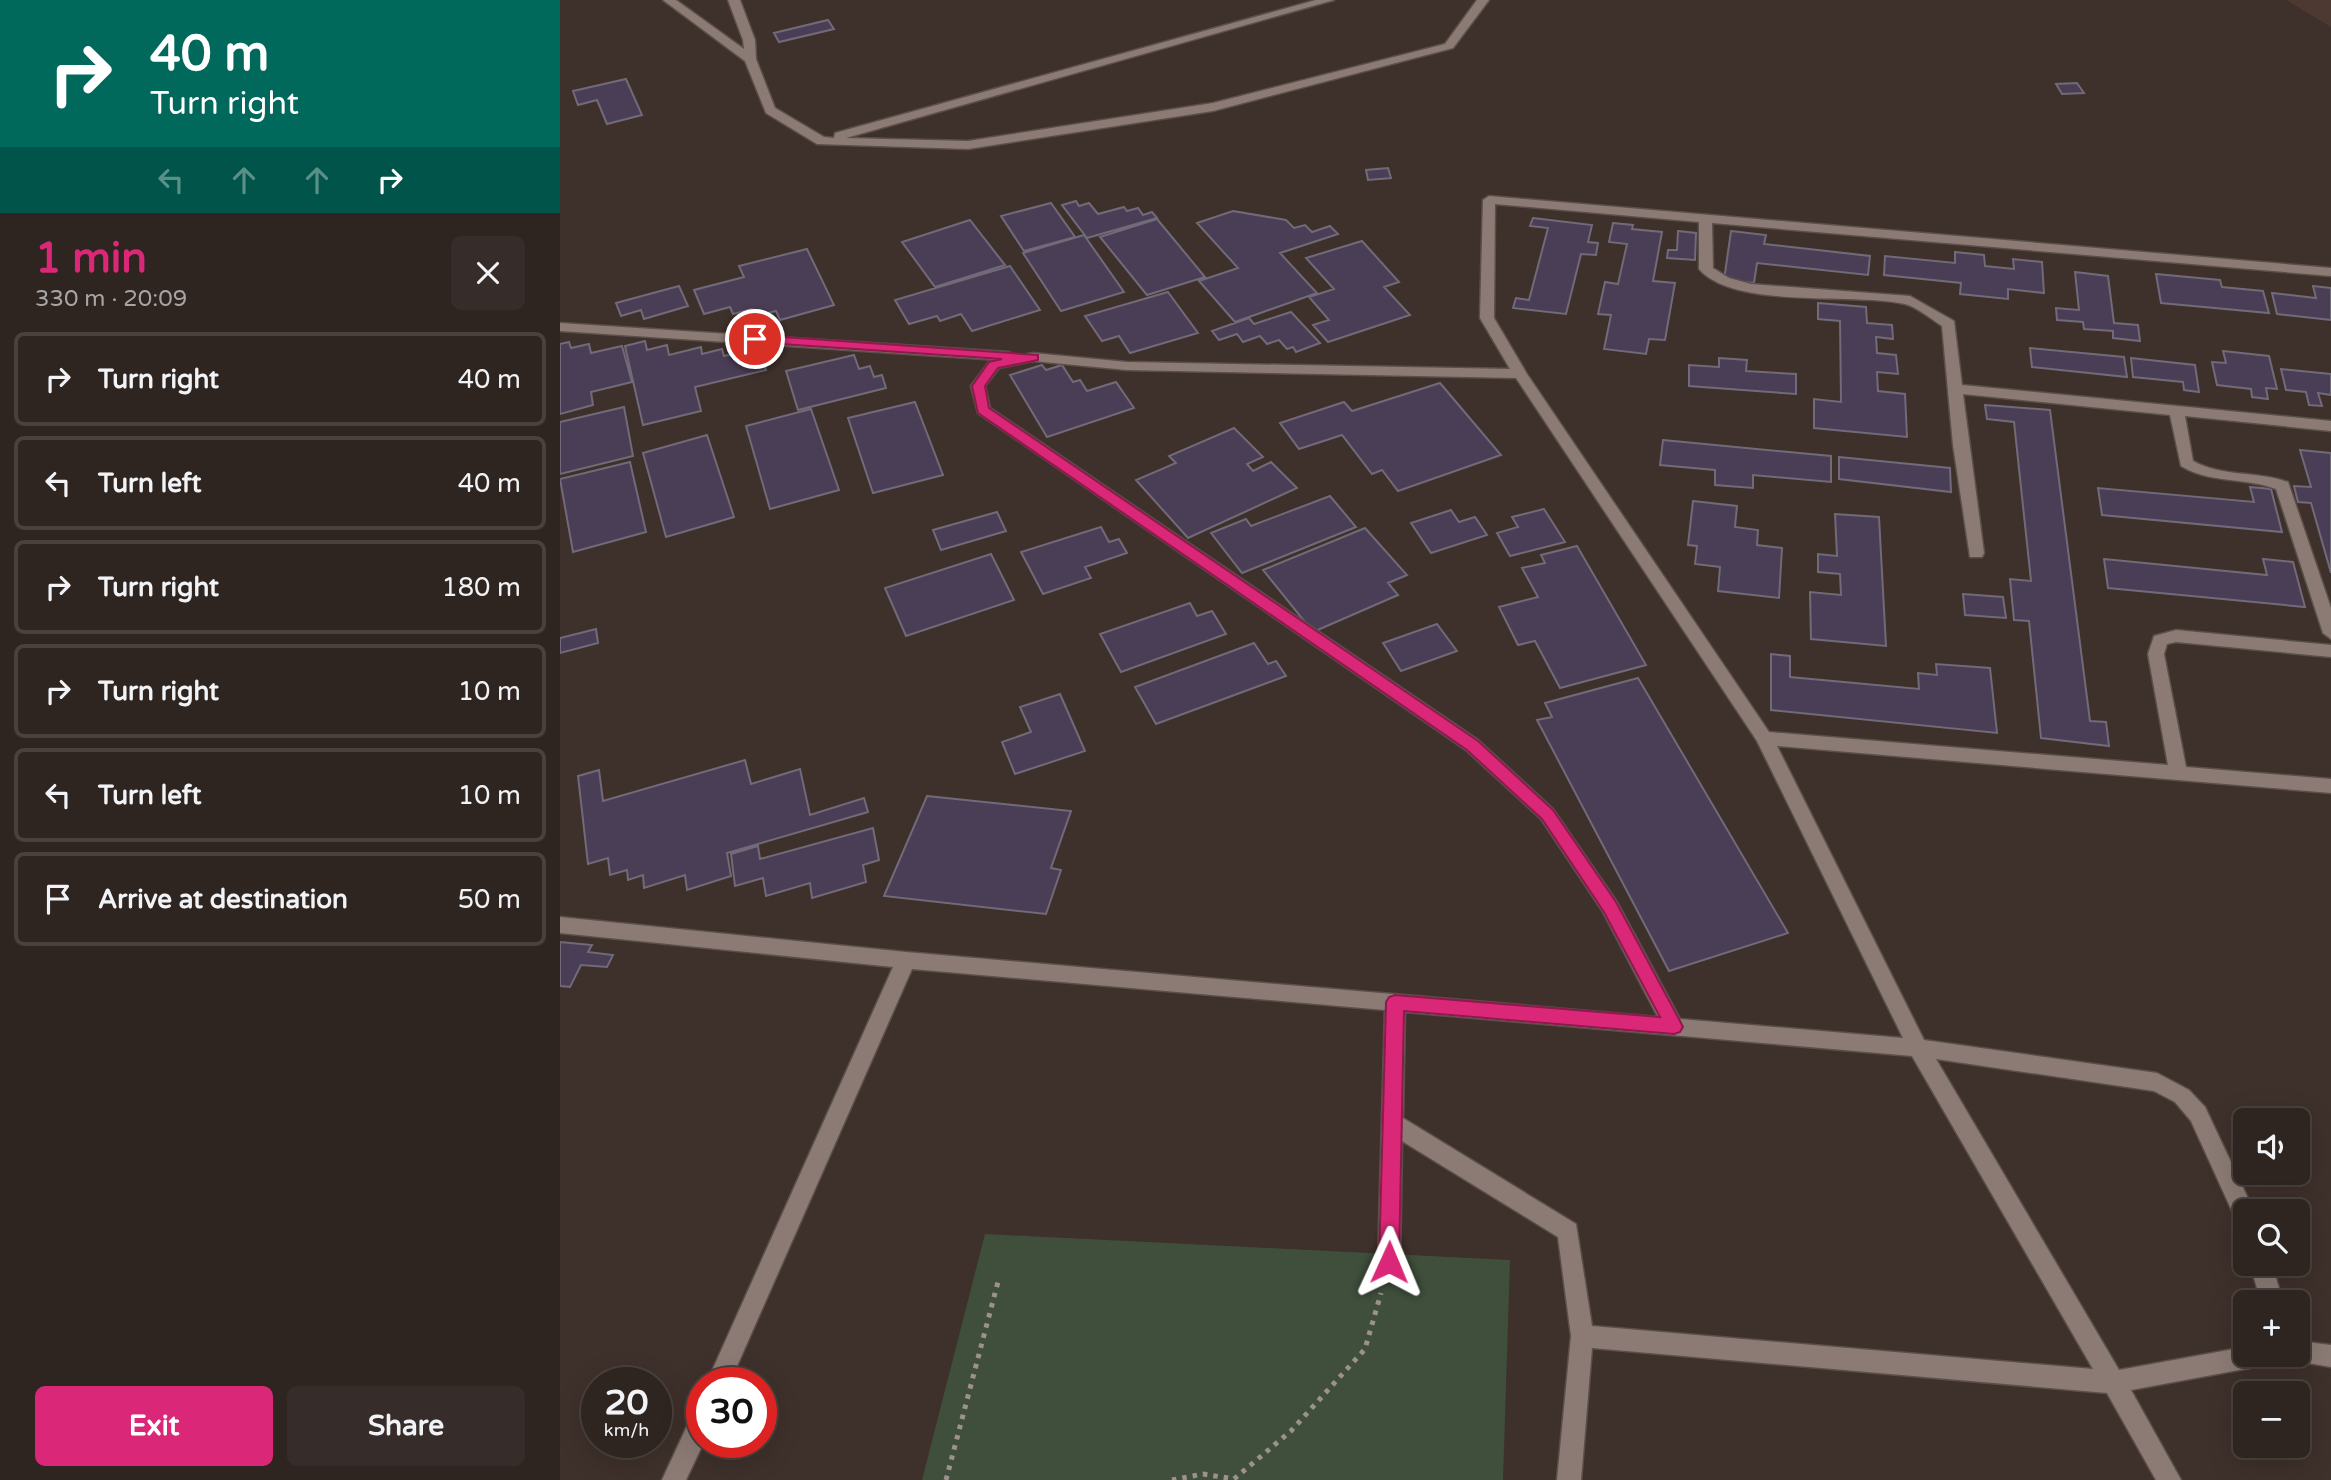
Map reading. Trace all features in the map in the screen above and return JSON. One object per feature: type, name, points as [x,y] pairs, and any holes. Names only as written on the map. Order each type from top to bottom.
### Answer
[{"type":"street","points":[[669,0],[750,59]]},
{"type":"street","points":[[734,0],[749,40],[750,59],[770,110],[821,141],[968,145],[1213,107],[1449,46],[1483,0]]},
{"type":"street","points":[[821,141],[1328,0]]},
{"type":"street","points":[[2169,1480],[1918,1048],[1763,738],[1520,374],[1488,318],[1489,200],[2331,272]]},
{"type":"street","points":[[1705,220],[1706,269],[1717,279],[1737,287],[1910,300],[1929,309],[1949,324],[1976,553]]},
{"type":"street","points":[[560,327],[1127,366],[1520,374]]},
{"type":"street","points":[[1033,358],[994,365],[978,386],[983,410],[1472,745],[1547,814],[1610,907],[1674,1027]]},
{"type":"street","points":[[1955,388],[2331,426]]},
{"type":"street","points":[[2177,411],[2186,463],[2198,472],[2270,480],[2283,486],[2331,633]]},
{"type":"street","points":[[2178,774],[2156,654],[2160,640],[2176,636],[2331,651]]},
{"type":"street","points":[[1763,738],[2331,786]]},
{"type":"street","points":[[560,925],[906,960],[1918,1048],[2157,1082],[2182,1096],[2198,1114],[2238,1199]]},
{"type":"street","points":[[725,1367],[906,960]]},
{"type":"street","points":[[1389,1262],[1395,1002]]},
{"type":"street","points":[[1392,1123],[1569,1231],[1582,1336],[1569,1480]]},
{"type":"street","points":[[1582,1336],[2114,1382],[2233,1360]]},
{"type":"street","points":[[2310,1353],[2331,1356]]},
{"type":"street","points":[[674,1480],[686,1454]]},
{"type":"path","points":[[1172,1480],[1189,1474],[1212,1473],[1234,1480],[1291,1431],[1365,1349],[1389,1262]]},
{"type":"path","points":[[946,1480],[999,1278]]},
{"type":"shaded area","points":[[2286,0],[2331,0],[2331,27]]},
{"type":"green space","points":[[985,1234],[1510,1260],[1503,1480],[922,1480]]},
{"type":"building","points":[[828,20],[834,29],[779,42],[774,33]]},
{"type":"building","points":[[626,79],[642,115],[607,124],[597,100],[578,105],[573,91]]},
{"type":"building","points":[[2077,83],[2084,93],[2062,94],[2056,84]]},
{"type":"building","points":[[1388,168],[1391,178],[1368,180],[1366,170]]},
{"type":"building","points":[[1076,201],[1079,206],[1089,203],[1098,214],[1124,207],[1127,211],[1138,208],[1143,215],[1152,212],[1157,218],[1087,238],[1062,205]]},
{"type":"building","points":[[1051,203],[1075,237],[1024,251],[1001,216]]},
{"type":"building","points":[[1233,211],[1286,220],[1294,228],[1305,225],[1312,232],[1330,226],[1338,234],[1280,253],[1317,293],[1235,322],[1199,281],[1238,268],[1197,223]]},
{"type":"building","points":[[1533,218],[1592,225],[1588,242],[1598,243],[1596,255],[1581,254],[1566,314],[1513,308],[1516,298],[1529,300],[1548,228],[1530,226]]},
{"type":"building","points":[[1157,219],[1205,277],[1147,295],[1100,237]]},
{"type":"building","points":[[970,220],[1005,265],[935,287],[902,242]]},
{"type":"building","points":[[1613,223],[1633,225],[1632,229],[1662,232],[1653,281],[1675,283],[1665,340],[1649,339],[1646,354],[1604,349],[1611,315],[1598,314],[1605,282],[1618,284],[1627,244],[1609,242]]},
{"type":"building","points":[[1678,231],[1696,233],[1695,260],[1667,258],[1668,250],[1677,250]]},
{"type":"building","points":[[1731,231],[1766,235],[1764,244],[1870,256],[1868,275],[1757,263],[1754,283],[1724,280]]},
{"type":"building","points":[[1084,235],[1124,292],[1061,311],[1023,253]]},
{"type":"building","points":[[1362,241],[1399,282],[1384,287],[1410,315],[1328,342],[1313,325],[1329,320],[1309,297],[1334,289],[1306,258]]},
{"type":"building","points":[[807,249],[834,305],[780,320],[776,311],[756,316],[752,309],[733,314],[730,307],[704,314],[694,290],[744,277],[739,266]]},
{"type":"building","points":[[1955,252],[1984,255],[1985,266],[2014,269],[2013,259],[2042,262],[2044,293],[2008,289],[2008,299],[1960,294],[1961,283],[1884,275],[1885,256],[1955,263]]},
{"type":"building","points":[[1010,266],[1040,310],[972,331],[961,314],[940,321],[937,316],[909,324],[895,300]]},
{"type":"building","points":[[2075,272],[2108,276],[2114,323],[2138,325],[2140,341],[2113,338],[2113,331],[2084,329],[2083,322],[2057,320],[2056,308],[2079,310]]},
{"type":"building","points":[[2156,274],[2220,280],[2222,287],[2263,291],[2269,313],[2161,303]]},
{"type":"building","points":[[679,286],[688,306],[644,319],[641,310],[621,316],[616,303]]},
{"type":"building","points":[[2313,286],[2331,288],[2331,320],[2277,314],[2272,293],[2316,298]]},
{"type":"building","points":[[1168,292],[1198,333],[1130,353],[1119,336],[1102,341],[1085,316]]},
{"type":"building","points":[[1818,303],[1866,307],[1867,323],[1892,325],[1893,339],[1876,337],[1877,353],[1896,355],[1898,374],[1877,372],[1878,391],[1905,394],[1907,437],[1814,428],[1814,399],[1841,402],[1840,321],[1818,319]]},
{"type":"building","points":[[1291,312],[1320,343],[1296,352],[1293,347],[1287,349],[1279,340],[1267,344],[1260,336],[1243,342],[1237,334],[1219,340],[1212,331],[1249,318],[1254,324]]},
{"type":"building","points":[[645,341],[647,350],[667,345],[669,355],[701,347],[702,354],[722,349],[724,356],[759,348],[766,370],[695,387],[701,411],[643,425],[625,346]]},
{"type":"building","points":[[569,342],[571,348],[589,344],[591,353],[622,346],[632,382],[591,392],[593,405],[560,414],[560,344]]},
{"type":"building","points":[[2030,348],[2124,357],[2127,377],[2032,367]]},
{"type":"building","points":[[2223,351],[2269,356],[2277,389],[2266,388],[2268,399],[2252,397],[2251,389],[2217,385],[2212,362],[2226,363]]},
{"type":"building","points":[[854,355],[859,369],[870,366],[874,377],[882,375],[886,388],[798,410],[786,371]]},
{"type":"building","points":[[1719,358],[1747,360],[1746,371],[1796,374],[1796,394],[1689,386],[1689,365],[1719,367]]},
{"type":"building","points":[[2131,358],[2195,365],[2199,392],[2184,390],[2183,382],[2133,377]]},
{"type":"building","points":[[1042,365],[1046,370],[1062,365],[1073,382],[1080,380],[1087,391],[1116,382],[1134,408],[1047,437],[1010,375]]},
{"type":"building","points":[[2281,369],[2331,374],[2331,395],[2318,393],[2322,406],[2309,405],[2306,392],[2286,390]]},
{"type":"building","points":[[1440,383],[1501,455],[1398,491],[1382,470],[1372,474],[1342,435],[1299,449],[1280,423],[1344,402],[1352,411]]},
{"type":"building","points":[[915,402],[943,475],[873,493],[848,418]]},
{"type":"building","points":[[1985,405],[2050,410],[2090,721],[2106,722],[2109,746],[2041,738],[2029,621],[2014,620],[2010,579],[2031,581],[2014,422],[1987,419]]},
{"type":"building","points":[[624,407],[633,456],[560,474],[560,422]]},
{"type":"building","points":[[811,409],[839,490],[770,509],[746,426]]},
{"type":"building","points":[[1234,428],[1263,457],[1247,464],[1253,471],[1271,462],[1297,488],[1188,538],[1136,480],[1176,463],[1169,456]]},
{"type":"building","points":[[707,435],[734,517],[666,537],[643,453]]},
{"type":"building","points":[[1663,440],[1831,456],[1831,482],[1753,475],[1753,488],[1715,485],[1715,470],[1660,465]]},
{"type":"building","points":[[2300,450],[2331,453],[2331,573],[2311,503],[2298,502],[2294,486],[2311,487]]},
{"type":"building","points":[[1839,457],[1950,468],[1951,492],[1839,479]]},
{"type":"building","points":[[630,462],[646,532],[573,552],[560,479]]},
{"type":"building","points":[[2250,487],[2271,489],[2282,532],[2102,515],[2098,488],[2254,502]]},
{"type":"building","points":[[1330,496],[1356,527],[1242,573],[1211,533],[1246,519],[1251,526]]},
{"type":"building","points":[[1693,501],[1737,506],[1735,527],[1758,530],[1757,545],[1782,548],[1779,598],[1718,591],[1720,567],[1695,564],[1697,546],[1688,545]]},
{"type":"building","points":[[1544,509],[1565,542],[1510,556],[1497,533],[1518,527],[1512,517]]},
{"type":"building","points":[[1451,510],[1459,522],[1475,517],[1487,535],[1431,553],[1411,523]]},
{"type":"building","points":[[997,512],[1006,531],[941,550],[933,530]]},
{"type":"building","points":[[1835,514],[1879,517],[1886,646],[1811,639],[1810,592],[1841,595],[1840,574],[1818,572],[1818,554],[1837,556]]},
{"type":"building","points":[[1101,527],[1109,542],[1119,539],[1127,553],[1085,567],[1091,578],[1043,594],[1021,552]]},
{"type":"building","points":[[1365,528],[1407,575],[1388,583],[1398,595],[1313,632],[1263,570]]},
{"type":"building","points":[[1577,546],[1646,665],[1560,688],[1535,641],[1518,645],[1499,607],[1538,597],[1522,568],[1545,563],[1541,555]]},
{"type":"building","points":[[991,554],[1014,600],[906,636],[885,588]]},
{"type":"building","points":[[2104,559],[2267,575],[2263,559],[2293,562],[2305,607],[2108,588]]},
{"type":"building","points":[[1963,594],[2003,597],[2006,618],[1965,615]]},
{"type":"building","points":[[1190,603],[1197,616],[1212,611],[1226,634],[1121,672],[1100,634]]},
{"type":"building","points":[[1437,624],[1457,651],[1401,671],[1383,643]]},
{"type":"building","points":[[596,629],[598,643],[560,653],[560,638]]},
{"type":"building","points":[[1254,643],[1268,664],[1276,661],[1286,676],[1156,724],[1135,687]]},
{"type":"building","points":[[1771,654],[1790,656],[1790,677],[1919,689],[1918,673],[1937,675],[1936,664],[1990,668],[1997,733],[1771,710]]},
{"type":"building","points":[[1638,678],[1788,933],[1669,971],[1537,720],[1552,717],[1545,703]]},
{"type":"building","points":[[1060,694],[1085,751],[1015,774],[1002,742],[1031,732],[1020,707]]},
{"type":"building","points":[[745,760],[751,784],[800,769],[810,815],[864,798],[868,812],[727,853],[731,876],[687,890],[685,875],[644,888],[643,875],[628,880],[627,870],[610,875],[608,858],[588,864],[578,776],[599,770],[603,801]]},
{"type":"building","points":[[927,796],[1071,811],[1051,868],[1061,870],[1046,914],[884,896]]},
{"type":"building","points":[[873,828],[879,860],[863,865],[866,882],[812,898],[810,883],[766,896],[763,878],[735,886],[731,854],[758,846],[760,859]]},
{"type":"building","points":[[560,942],[592,945],[588,952],[613,955],[607,967],[581,965],[570,987],[560,986]]},
{"type":"route","points":[[755,339],[1033,358],[994,365],[978,386],[983,410],[1472,745],[1547,814],[1610,907],[1674,1027],[1395,1002],[1389,1262]]}]
